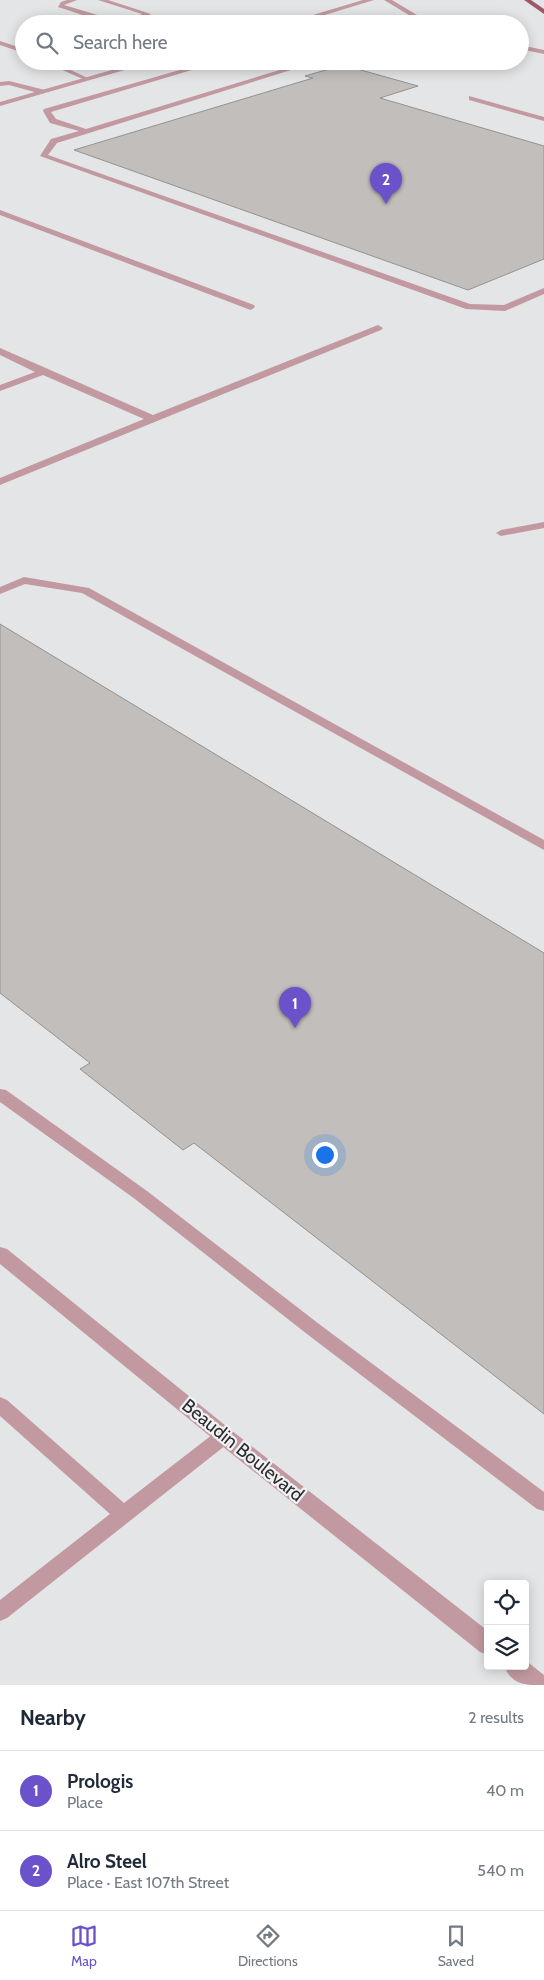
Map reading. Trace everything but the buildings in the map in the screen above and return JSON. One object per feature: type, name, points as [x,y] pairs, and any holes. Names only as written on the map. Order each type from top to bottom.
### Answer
[{"type":"main road","points":[[527,0],[544,12]]},
{"type":"street","points":[[318,15],[371,0]]},
{"type":"street","points":[[0,104],[121,70]]},
{"type":"street","name":"Beaudin Boulevard","points":[[0,1254],[224,1436],[484,1641]]},
{"type":"street","points":[[520,1670],[539,1685]]},
{"type":"lane","points":[[74,0],[63,3],[60,6],[90,15]]},
{"type":"lane","points":[[101,0],[148,14],[145,15]]},
{"type":"lane","points":[[387,0],[413,15]]},
{"type":"lane","points":[[0,43],[15,48]]},
{"type":"lane","points":[[529,49],[544,52]]},
{"type":"lane","points":[[66,70],[87,80]]},
{"type":"lane","points":[[86,131],[53,120],[47,111],[188,70]]},
{"type":"lane","points":[[287,70],[54,141],[44,156],[468,307],[505,308],[544,291]]},
{"type":"lane","points":[[0,84],[9,83],[42,92]]},
{"type":"lane","points":[[472,98],[544,119]]},
{"type":"lane","points":[[0,212],[250,307]]},
{"type":"lane","points":[[0,482],[378,328]]},
{"type":"lane","points":[[0,351],[153,420]]},
{"type":"lane","points":[[0,388],[43,372]]},
{"type":"lane","points":[[501,533],[544,526]]},
{"type":"lane","points":[[0,591],[24,580],[85,590],[544,846]]},
{"type":"lane","points":[[0,1094],[141,1195],[544,1503]]},
{"type":"lane","points":[[0,1406],[123,1514]]},
{"type":"lane","points":[[0,1612],[224,1436]]},
{"type":"place","name":"Alro Steel","points":[[386,204]]},
{"type":"place","name":"Prologis","points":[[295,1028]]}]
